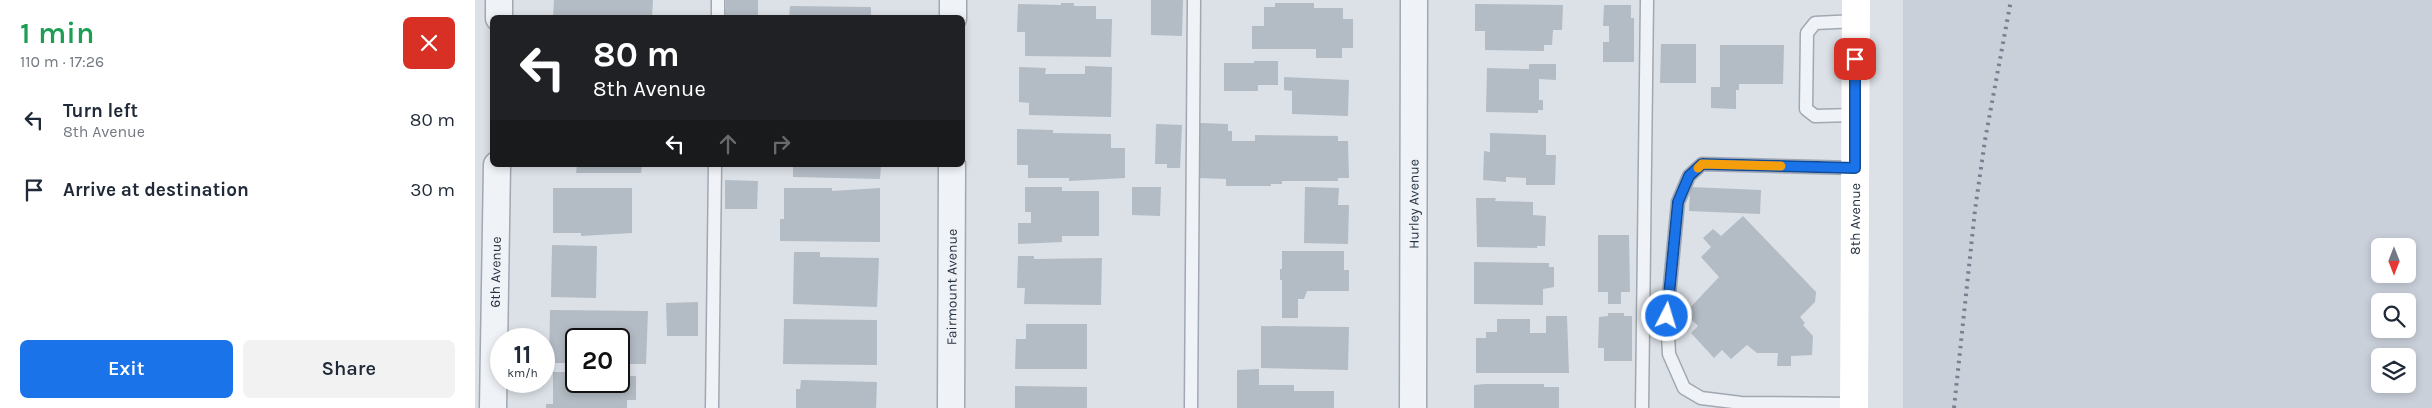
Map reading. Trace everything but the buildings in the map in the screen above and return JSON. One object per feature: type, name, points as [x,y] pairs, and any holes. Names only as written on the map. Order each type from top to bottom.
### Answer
[{"type":"main road","name":"8th Avenue","points":[[1854,406],[1856,10]]},
{"type":"street","points":[[499,0],[499,15]]},
{"type":"street","points":[[953,0],[953,15]]},
{"type":"street","name":"Hurley Avenue","points":[[1413,408],[1414,0]]},
{"type":"street","name":"6th Avenue","points":[[493,408],[497,167]]},
{"type":"street","name":"Fairmount Avenue","points":[[951,408],[952,167]]},
{"type":"lane","points":[[718,0],[718,15]]},
{"type":"lane","points":[[1191,408],[1194,0]]},
{"type":"lane","points":[[1642,408],[1647,0]]},
{"type":"lane","points":[[1855,115],[1815,116],[1807,109],[1807,33],[1815,23],[1856,10]]},
{"type":"lane","points":[[1854,406],[1741,403],[1701,398],[1684,388],[1669,354],[1667,316],[1678,202],[1689,176],[1702,164],[1855,168]]},
{"type":"lane","points":[[712,408],[715,167]]},
{"type":"shaded area","points":[[1903,0],[2432,0],[2432,408],[1903,408]]},
{"type":"railway","points":[[1954,408],[1975,210],[1985,140],[2011,0]]},
{"type":"slow traffic","points":[[1698,168],[1702,164],[1781,166]]},
{"type":"route","points":[[1667,316],[1678,202],[1689,176],[1702,164],[1855,168],[1855,59]]}]
